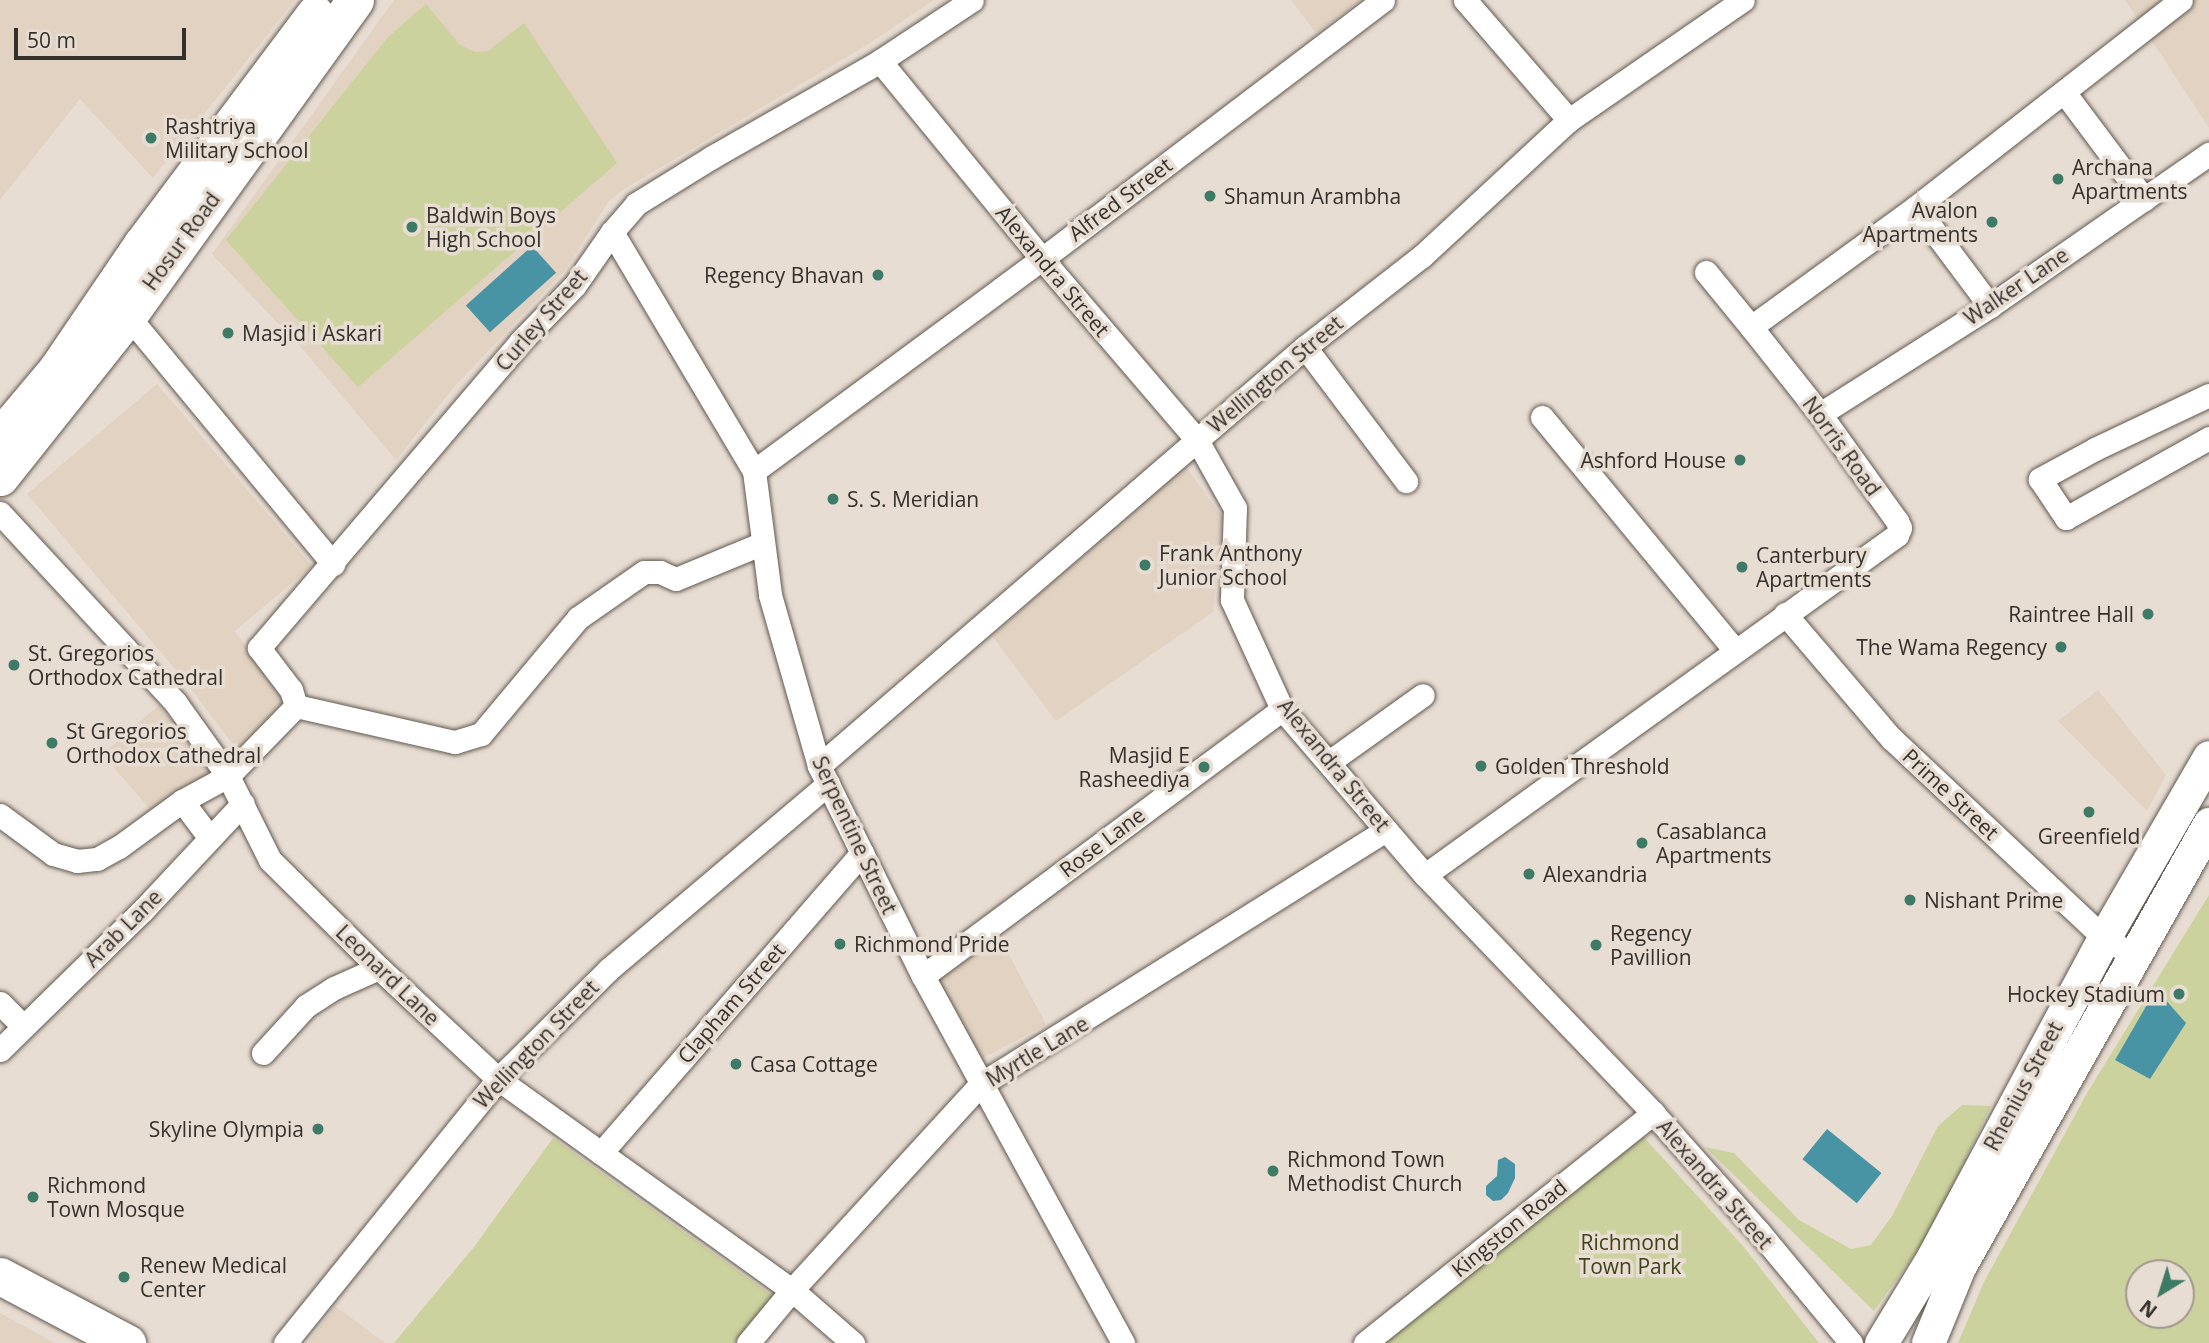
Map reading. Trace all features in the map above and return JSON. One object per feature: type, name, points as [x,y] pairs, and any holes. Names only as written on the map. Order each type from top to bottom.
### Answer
[{"type":"main road","name":"Hosur Road","points":[[0,437],[57,369],[142,244],[326,0]]},
{"type":"main road","name":"Hosur Road","points":[[0,477],[128,316],[355,0]]},
{"type":"main road","points":[[0,1276],[127,1343]]},
{"type":"street","name":"Curley Street","points":[[296,706],[290,690],[259,648],[520,342],[575,285],[612,232],[636,204],[880,61],[972,0]]},
{"type":"street","name":"Alfred Street","points":[[754,471],[1042,259],[1383,0]]},
{"type":"street","points":[[1465,0],[1569,120]]},
{"type":"street","name":"Wellington Street","points":[[285,1343],[498,1079],[609,969],[1197,440],[1305,347],[1422,256],[1569,120],[1743,0]]},
{"type":"street","points":[[1751,327],[1916,207],[2181,0]]},
{"type":"street","name":"Alexandra Street","points":[[880,61],[1042,259],[1197,440],[1235,508],[1232,600],[1282,709],[1425,875],[1653,1113],[1759,1232],[1851,1343]]},
{"type":"street","points":[[2064,92],[2144,200]]},
{"type":"street","name":"Walker Lane","points":[[1820,414],[1990,306],[2209,153]]},
{"type":"street","points":[[1916,207],[1990,306]]},
{"type":"street","name":"Serpentine Street","points":[[612,232],[754,471],[770,595],[824,775],[923,976],[1124,1343]]},
{"type":"street","name":"Norris Road","points":[[1425,875],[1785,614],[1892,540],[1900,528],[1820,414],[1706,272]]},
{"type":"street","points":[[128,316],[333,564]]},
{"type":"street","points":[[1305,347],[1406,481]]},
{"type":"street","points":[[2209,395],[2095,449],[2040,479],[2066,518],[2209,438]]},
{"type":"street","points":[[1542,416],[1735,650]]},
{"type":"street","name":"Leonard Lane","points":[[4,517],[175,702],[228,776],[271,860],[379,968],[498,1079],[792,1290],[853,1343]]},
{"type":"street","points":[[0,815],[53,855],[77,861],[96,859],[118,847],[182,801],[228,776],[296,706],[455,742],[481,734],[578,618],[643,572],[660,572],[676,579],[763,543]]},
{"type":"street","name":"Prime Street","points":[[1785,614],[1891,738],[2104,938],[2134,956]]},
{"type":"street","points":[[1329,762],[1423,695]]},
{"type":"street","name":"Rose Lane","points":[[923,976],[1282,709]]},
{"type":"street","name":"Rhenius Street","points":[[1881,1343],[1933,1257],[2104,938],[2209,757]]},
{"type":"street","points":[[182,801],[210,838]]},
{"type":"street","name":"Arab Lane","points":[[0,1050],[143,910],[243,803]]},
{"type":"street","name":"Rhenius Street","points":[[1928,1343],[1959,1267],[2209,824]]},
{"type":"street","name":"Myrtle Lane","points":[[748,1343],[792,1290],[981,1084],[1094,1016],[1386,830]]},
{"type":"street","name":"Clapham Street","points":[[601,1153],[862,853]]},
{"type":"street","points":[[263,1053],[306,1006],[334,988],[379,968]]},
{"type":"street","points":[[0,1003],[23,1026]]},
{"type":"street","name":"Kingston Road","points":[[1365,1343],[1653,1113]]},
{"type":"shaded area","name":"Rashtriya Military School","points":[[0,0],[295,0],[153,178],[80,99],[0,200]]},
{"type":"shaded area","name":"Baldwin Boys High School","points":[[394,0],[934,0],[867,45],[624,189],[609,201],[565,270],[453,388],[396,460],[306,353],[212,254]]},
{"type":"shaded area","points":[[1291,0],[1361,0],[1316,33]]},
{"type":"shaded area","points":[[2125,0],[2209,0],[2209,128]]},
{"type":"shaded area","points":[[157,384],[312,566],[235,631],[289,708],[238,751],[181,676],[27,494]]},
{"type":"shaded area","name":"Frank Anthony Junior School","points":[[1185,466],[1223,518],[1213,612],[1056,721],[992,636]]},
{"type":"shaded area","points":[[2098,690],[2166,775],[2147,811],[2058,721]]},
{"type":"shaded area","points":[[159,705],[215,770],[159,819],[102,754]]},
{"type":"shaded area","points":[[1000,938],[1046,1025],[980,1060],[934,973]]},
{"type":"shaded area","points":[[335,1306],[385,1343],[308,1343]]},
{"type":"shaded area","points":[[0,1313],[55,1343],[0,1343]]},
{"type":"green space","points":[[426,4],[460,45],[475,52],[488,51],[524,23],[617,163],[358,387],[226,240],[388,37]]},
{"type":"green space","points":[[2209,895],[2209,1343],[1958,1343],[1984,1282],[2087,1093]]},
{"type":"green space","points":[[1962,1105],[1991,1106],[1930,1233],[1874,1311],[1705,1147],[1734,1153],[1799,1220],[1851,1249],[1871,1245],[1892,1216],[1938,1126]]},
{"type":"green space","name":"Richmond Town Park","points":[[1639,1132],[1743,1246],[1819,1343],[1379,1343]]},
{"type":"green space","points":[[553,1138],[773,1296],[734,1343],[394,1343],[474,1247]]},
{"type":"water","points":[[532,246],[556,273],[490,332],[466,306]]},
{"type":"water","points":[[2156,989],[2186,1023],[2150,1079],[2115,1060]]},
{"type":"water","points":[[1827,1129],[1881,1173],[1857,1203],[1802,1159]]},
{"type":"water","points":[[1505,1157],[1515,1164],[1515,1178],[1508,1193],[1501,1200],[1493,1201],[1486,1195],[1486,1186],[1497,1176],[1498,1160]]},
{"type":"place","name":"Rashtriya Military School","points":[[151,138]]},
{"type":"place","name":"Archana Apartments","points":[[2058,179]]},
{"type":"place","name":"Shamun Arambha","points":[[1210,196]]},
{"type":"place","name":"Avalon Apartments","points":[[1992,222]]},
{"type":"place","name":"Baldwin Boys High School","points":[[412,227]]},
{"type":"place","name":"Regency Bhavan","points":[[878,275]]},
{"type":"place","name":"Masjid i Askari","points":[[228,333]]},
{"type":"place","name":"Ashford House","points":[[1740,460]]},
{"type":"place","name":"S. S. Meridian","points":[[833,499]]},
{"type":"place","name":"Frank Anthony Junior School","points":[[1145,565]]},
{"type":"place","name":"Canterbury Apartments","points":[[1742,567]]},
{"type":"place","name":"Raintree Hall","points":[[2148,614]]},
{"type":"place","name":"The Wama Regency","points":[[2061,647]]},
{"type":"place","name":"St. Gregorios Orthodox Cathedral","points":[[14,665]]},
{"type":"place","name":"St Gregorios Orthodox Cathedral","points":[[52,743]]},
{"type":"place","name":"Golden Threshold","points":[[1481,766]]},
{"type":"place","name":"Masjid E Rasheediya","points":[[1204,767]]},
{"type":"place","name":"Greenfield","points":[[2089,812]]},
{"type":"place","name":"Casablanca Apartments","points":[[1642,843]]},
{"type":"place","name":"Alexandria","points":[[1529,874]]},
{"type":"place","name":"Nishant Prime","points":[[1910,900]]},
{"type":"place","name":"Richmond Pride","points":[[840,944]]},
{"type":"place","name":"Regency Pavillion","points":[[1596,945]]},
{"type":"place","name":"Hockey Stadium","points":[[2179,994]]},
{"type":"place","name":"Casa Cottage","points":[[736,1064]]},
{"type":"place","name":"Skyline Olympia","points":[[318,1129]]},
{"type":"place","name":"Richmond Town Methodist Church","points":[[1273,1171]]},
{"type":"place","name":"Richmond Town Mosque","points":[[33,1197]]},
{"type":"place","name":"Renew Medical Center","points":[[124,1277]]}]
